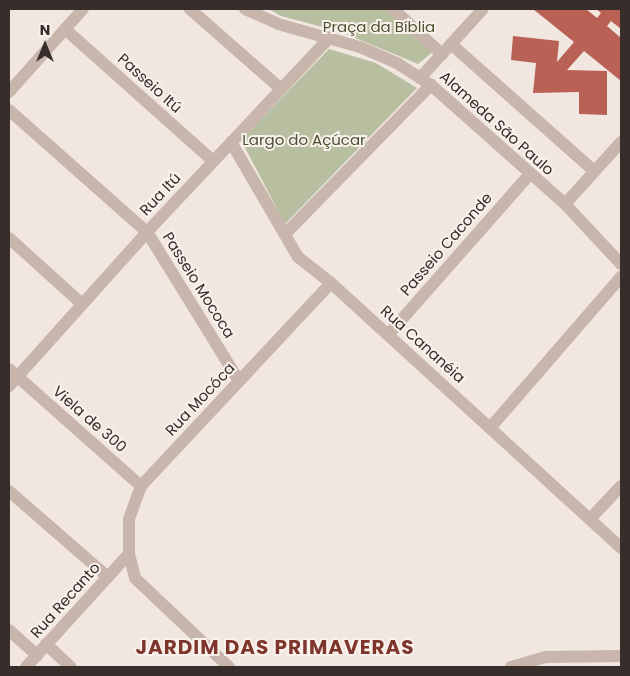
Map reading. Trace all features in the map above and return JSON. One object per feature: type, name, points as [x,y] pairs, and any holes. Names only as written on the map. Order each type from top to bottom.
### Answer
[{"type":"street","points":[[190,9],[281,89]]},
{"type":"street","name":"Alameda São Paulo","points":[[245,9],[278,24],[330,37],[397,63],[426,81],[529,175],[565,204],[621,264]]},
{"type":"street","points":[[393,9],[442,54]]},
{"type":"street","points":[[285,234],[426,81],[442,54],[483,9]]},
{"type":"street","points":[[11,86],[65,29],[78,10]]},
{"type":"street","name":"Passeio Itú","points":[[65,29],[213,161]]},
{"type":"street","name":"Rua Itú","points":[[11,377],[82,304],[330,37]]},
{"type":"street","points":[[451,44],[594,172]]},
{"type":"street","points":[[9,110],[147,232]]},
{"type":"street","name":"Rua Cananéia","points":[[231,142],[298,257],[331,283],[621,548]]},
{"type":"street","points":[[565,204],[621,142]]},
{"type":"street","name":"Passeio Caconde","points":[[388,335],[529,175]]},
{"type":"street","name":"Passeio Mococa","points":[[147,232],[240,381]]},
{"type":"street","points":[[9,238],[82,304]]},
{"type":"street","points":[[490,428],[621,276]]},
{"type":"street","name":"Rua Mocóca","points":[[230,667],[134,578],[129,554],[129,519],[141,486],[331,283]]},
{"type":"street","name":"Viela de 300","points":[[11,377],[141,486]]},
{"type":"street","points":[[590,519],[621,486]]},
{"type":"street","points":[[9,491],[108,577]]},
{"type":"street","name":"Rua Recanto","points":[[26,667],[129,554]]},
{"type":"street","points":[[9,630],[37,655]]},
{"type":"street","points":[[46,644],[70,667]]},
{"type":"street","points":[[511,667],[546,658],[621,656]]},
{"type":"green space","name":"Praça da Bíblia","points":[[269,9],[387,9],[434,51],[418,64],[341,32],[281,16]]},
{"type":"green space","name":"Largo do Açúcar","points":[[329,49],[376,63],[417,88],[285,224],[241,140]]},
{"type":"building","points":[[533,9],[586,9],[597,18],[601,13],[596,9],[621,9],[621,29],[611,21],[607,26],[621,38],[621,81],[584,51],[567,70],[607,71],[607,115],[579,114],[579,92],[533,93],[536,63],[511,60],[513,36],[559,41],[557,62],[574,42]]},
{"type":"district","name":"JARDIM DAS PRIMAVERAS","points":[[275,647]]}]
